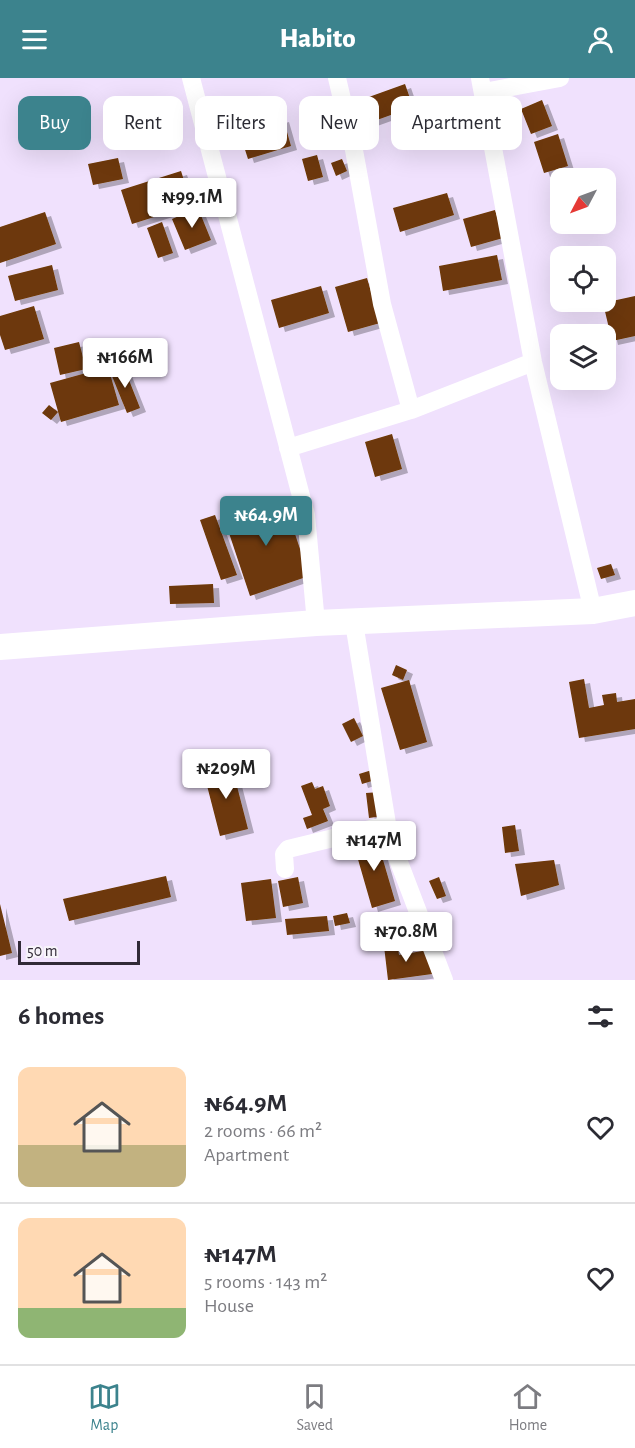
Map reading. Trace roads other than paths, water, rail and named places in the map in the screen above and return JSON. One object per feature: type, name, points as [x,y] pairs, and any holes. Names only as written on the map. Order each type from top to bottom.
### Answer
[{"type":"main road","points":[[0,644],[316,623],[593,611],[635,603]]},
{"type":"street","points":[[191,78],[306,515],[316,623]]},
{"type":"street","points":[[337,78],[354,150],[382,304],[411,410]]},
{"type":"street","points":[[560,78],[482,85],[533,362],[593,611]]},
{"type":"street","points":[[288,448],[411,410],[533,362]]},
{"type":"street","points":[[354,622],[389,836],[444,980]]},
{"type":"street","points":[[285,869],[284,854],[288,849],[387,825]]}]
